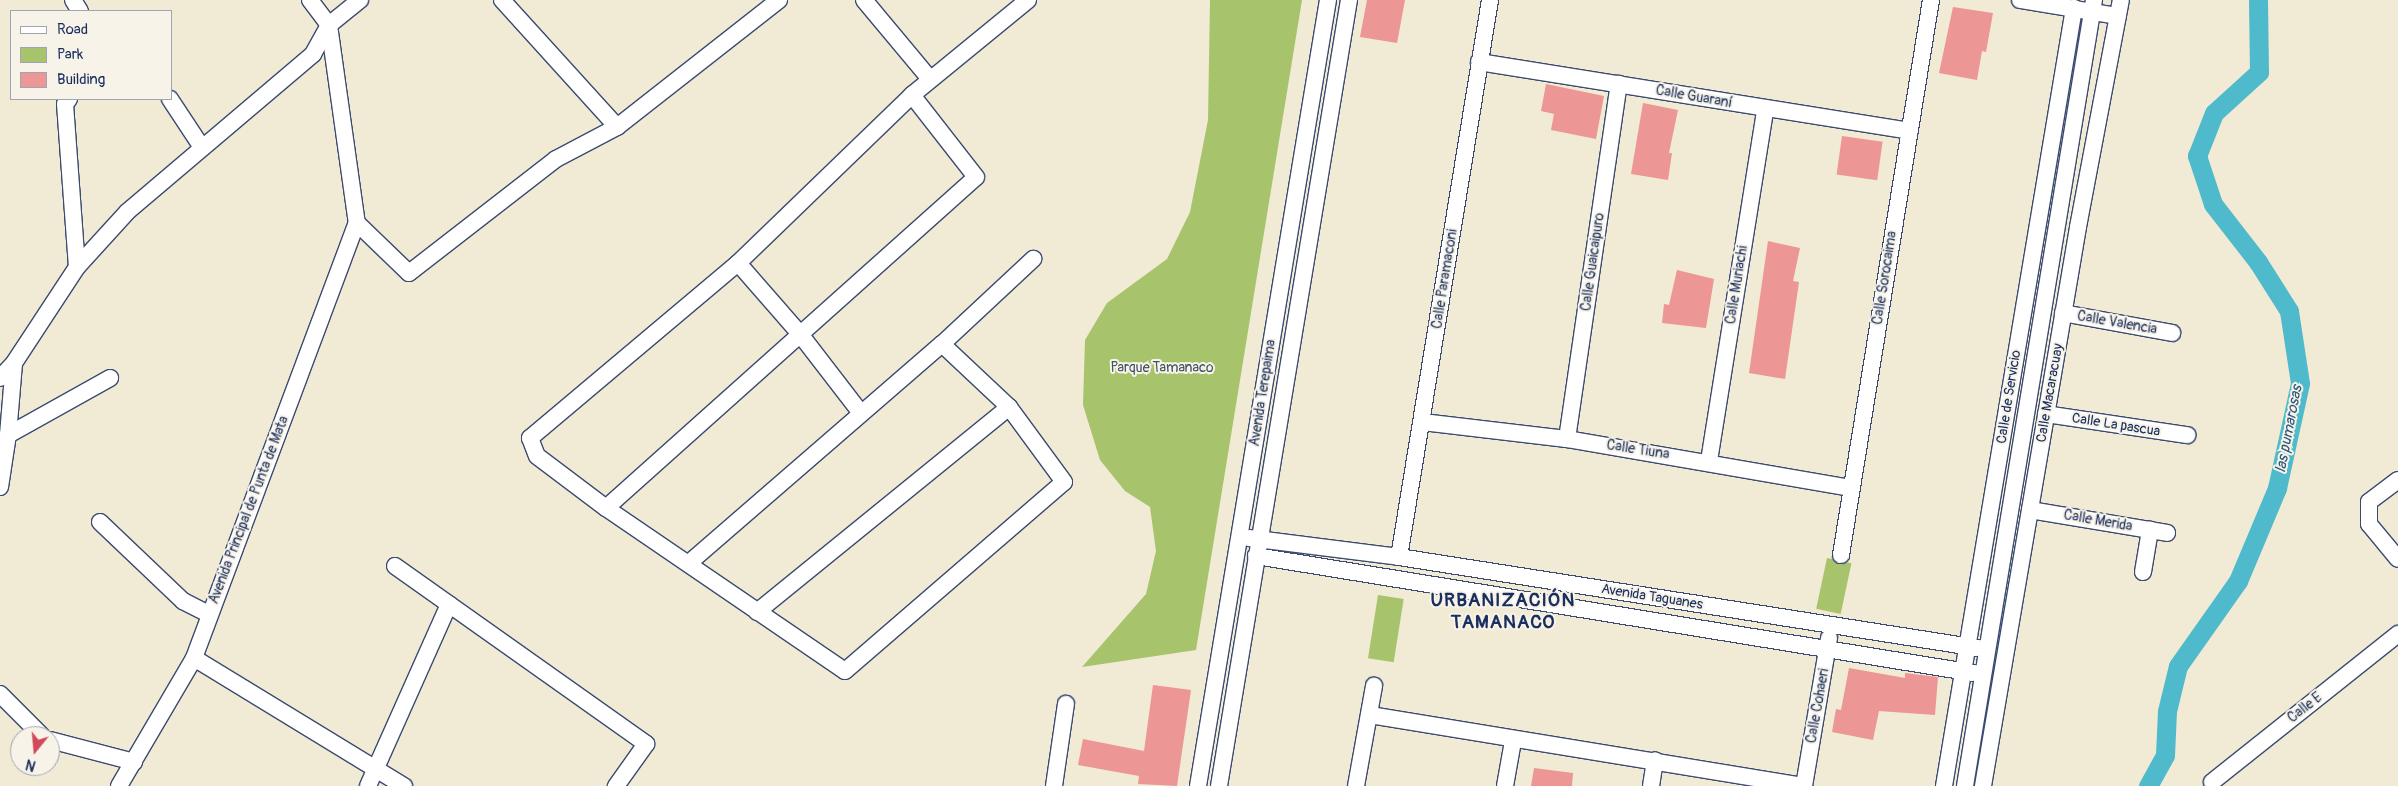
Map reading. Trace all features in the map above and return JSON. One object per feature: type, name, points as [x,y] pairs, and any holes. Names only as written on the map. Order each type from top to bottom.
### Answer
[{"type":"street","points":[[310,0],[329,26],[357,223],[409,273],[556,159],[617,127],[779,0]]},
{"type":"street","points":[[0,378],[14,363],[77,267],[127,212],[201,146],[313,54],[329,26],[360,0]]},
{"type":"street","points":[[502,0],[617,127]]},
{"type":"street","points":[[864,0],[930,79]]},
{"type":"street","points":[[942,344],[1009,407],[1064,482],[845,671],[606,508],[537,456],[530,438],[738,263],[912,95],[1028,0]]},
{"type":"street","name":"Avenida Terepaima","points":[[1198,786],[1328,0]]},
{"type":"street","name":"Avenida Terepaima","points":[[1219,786],[1349,0]]},
{"type":"street","name":"Calle Paramaconi","points":[[1399,557],[1490,0]]},
{"type":"street","name":"Calle Sorocaima","points":[[1841,555],[1931,0]]},
{"type":"street","points":[[2020,0],[2074,8],[2093,5],[2119,8]]},
{"type":"street","name":"Calle Macaracuay","points":[[1965,786],[2093,5]]},
{"type":"street","name":"Calle de Servicio","points":[[1944,786],[2074,8]]},
{"type":"street","name":"Calle Macaracuay","points":[[1983,786],[2063,313],[2119,8]]},
{"type":"street","name":"Calle Guaraní","points":[[1479,62],[1765,110],[1909,131]]},
{"type":"street","name":"Calle Guaicaipuro","points":[[1567,439],[1619,84]]},
{"type":"street","points":[[606,508],[976,177],[912,95]]},
{"type":"street","points":[[68,100],[65,104],[77,267]]},
{"type":"street","points":[[171,100],[201,146]]},
{"type":"street","name":"Calle Muriachi","points":[[1708,461],[1765,110]]},
{"type":"street","name":"Avenida Principal de Punta de Mata","points":[[118,786],[134,762],[194,658],[357,223]]},
{"type":"street","points":[[689,563],[860,412],[942,344],[1033,259]]},
{"type":"street","points":[[738,263],[800,334],[860,412]]},
{"type":"street","name":"Calle Valencia","points":[[2063,313],[2172,333]]},
{"type":"street","points":[[0,487],[8,435],[14,363]]},
{"type":"street","points":[[8,435],[110,378]]},
{"type":"street","points":[[757,612],[1009,407]]},
{"type":"street","name":"Calle La pascua","points":[[2046,414],[2187,436]]},
{"type":"street","name":"Calle Tiuna","points":[[1422,422],[1567,439],[1708,461],[1851,488]]},
{"type":"street","points":[[2398,480],[2369,502],[2369,524],[2398,559]]},
{"type":"street","name":"Calle Merida","points":[[2030,510],[2167,533]]},
{"type":"street","points":[[100,522],[183,602],[210,615]]},
{"type":"street","points":[[2143,572],[2150,530]]},
{"type":"street","name":"Avenida Taguanes","points":[[1240,536],[1399,557],[2005,653]]},
{"type":"street","name":"Avenida Taguanes","points":[[1256,556],[2001,677]]},
{"type":"street","points":[[395,566],[646,744],[616,786]]},
{"type":"street","points":[[368,786],[378,769],[449,604]]},
{"type":"street","name":"Calle Cohaeri","points":[[1804,786],[1832,626]]},
{"type":"street","name":"Calle E","points":[[2212,782],[2398,634]]},
{"type":"street","points":[[194,658],[404,786]]},
{"type":"street","points":[[1356,786],[1374,686]]},
{"type":"street","points":[[0,694],[32,726]]},
{"type":"street","points":[[1054,786],[1066,704]]},
{"type":"street","points":[[1370,715],[1513,741],[1656,760],[1804,786]]},
{"type":"street","points":[[1505,786],[1513,741]]},
{"type":"street","points":[[60,743],[134,762]]},
{"type":"street","points":[[1651,786],[1656,760]]},
{"type":"green space","name":"Parque Tamanaco","points":[[1210,0],[1302,0],[1196,650],[1082,667],[1146,594],[1156,551],[1150,507],[1125,491],[1100,460],[1083,405],[1085,340],[1107,303],[1167,259],[1190,212],[1208,120]]},
{"type":"green space","points":[[1827,558],[1851,563],[1841,614],[1816,609]]},
{"type":"green space","points":[[1378,595],[1404,599],[1394,662],[1368,658]]},
{"type":"building","points":[[1367,0],[1405,0],[1397,43],[1360,37]]},
{"type":"building","points":[[1953,7],[1993,13],[1986,52],[1982,51],[1977,80],[1939,73]]},
{"type":"building","points":[[1546,84],[1604,96],[1596,139],[1551,130],[1554,114],[1541,111]]},
{"type":"building","points":[[1643,103],[1678,110],[1669,153],[1672,153],[1668,180],[1631,174]]},
{"type":"building","points":[[1842,136],[1883,142],[1877,180],[1837,175]]},
{"type":"building","points":[[1768,241],[1800,248],[1793,281],[1799,282],[1785,379],[1749,373]]},
{"type":"building","points":[[1677,270],[1714,279],[1706,328],[1662,323],[1664,304],[1669,305]]},
{"type":"building","points":[[1849,668],[1905,678],[1905,673],[1938,677],[1935,715],[1879,711],[1873,740],[1832,732],[1836,709],[1841,710]]},
{"type":"building","points":[[1153,685],[1191,690],[1177,786],[1138,784],[1139,776],[1078,765],[1083,739],[1144,751]]},
{"type":"building","points":[[1534,768],[1573,773],[1572,786],[1531,786]]},
{"type":"waterway","name":"las pumarosas","points":[[2148,786],[2165,755],[2167,711],[2178,666],[2238,581],[2277,488],[2300,383],[2289,311],[2258,262],[2213,204],[2197,156],[2214,113],[2259,72],[2258,0]]},
{"type":"district","name":"URBANIZACIÓN TAMANACO","points":[[1503,612]]}]
